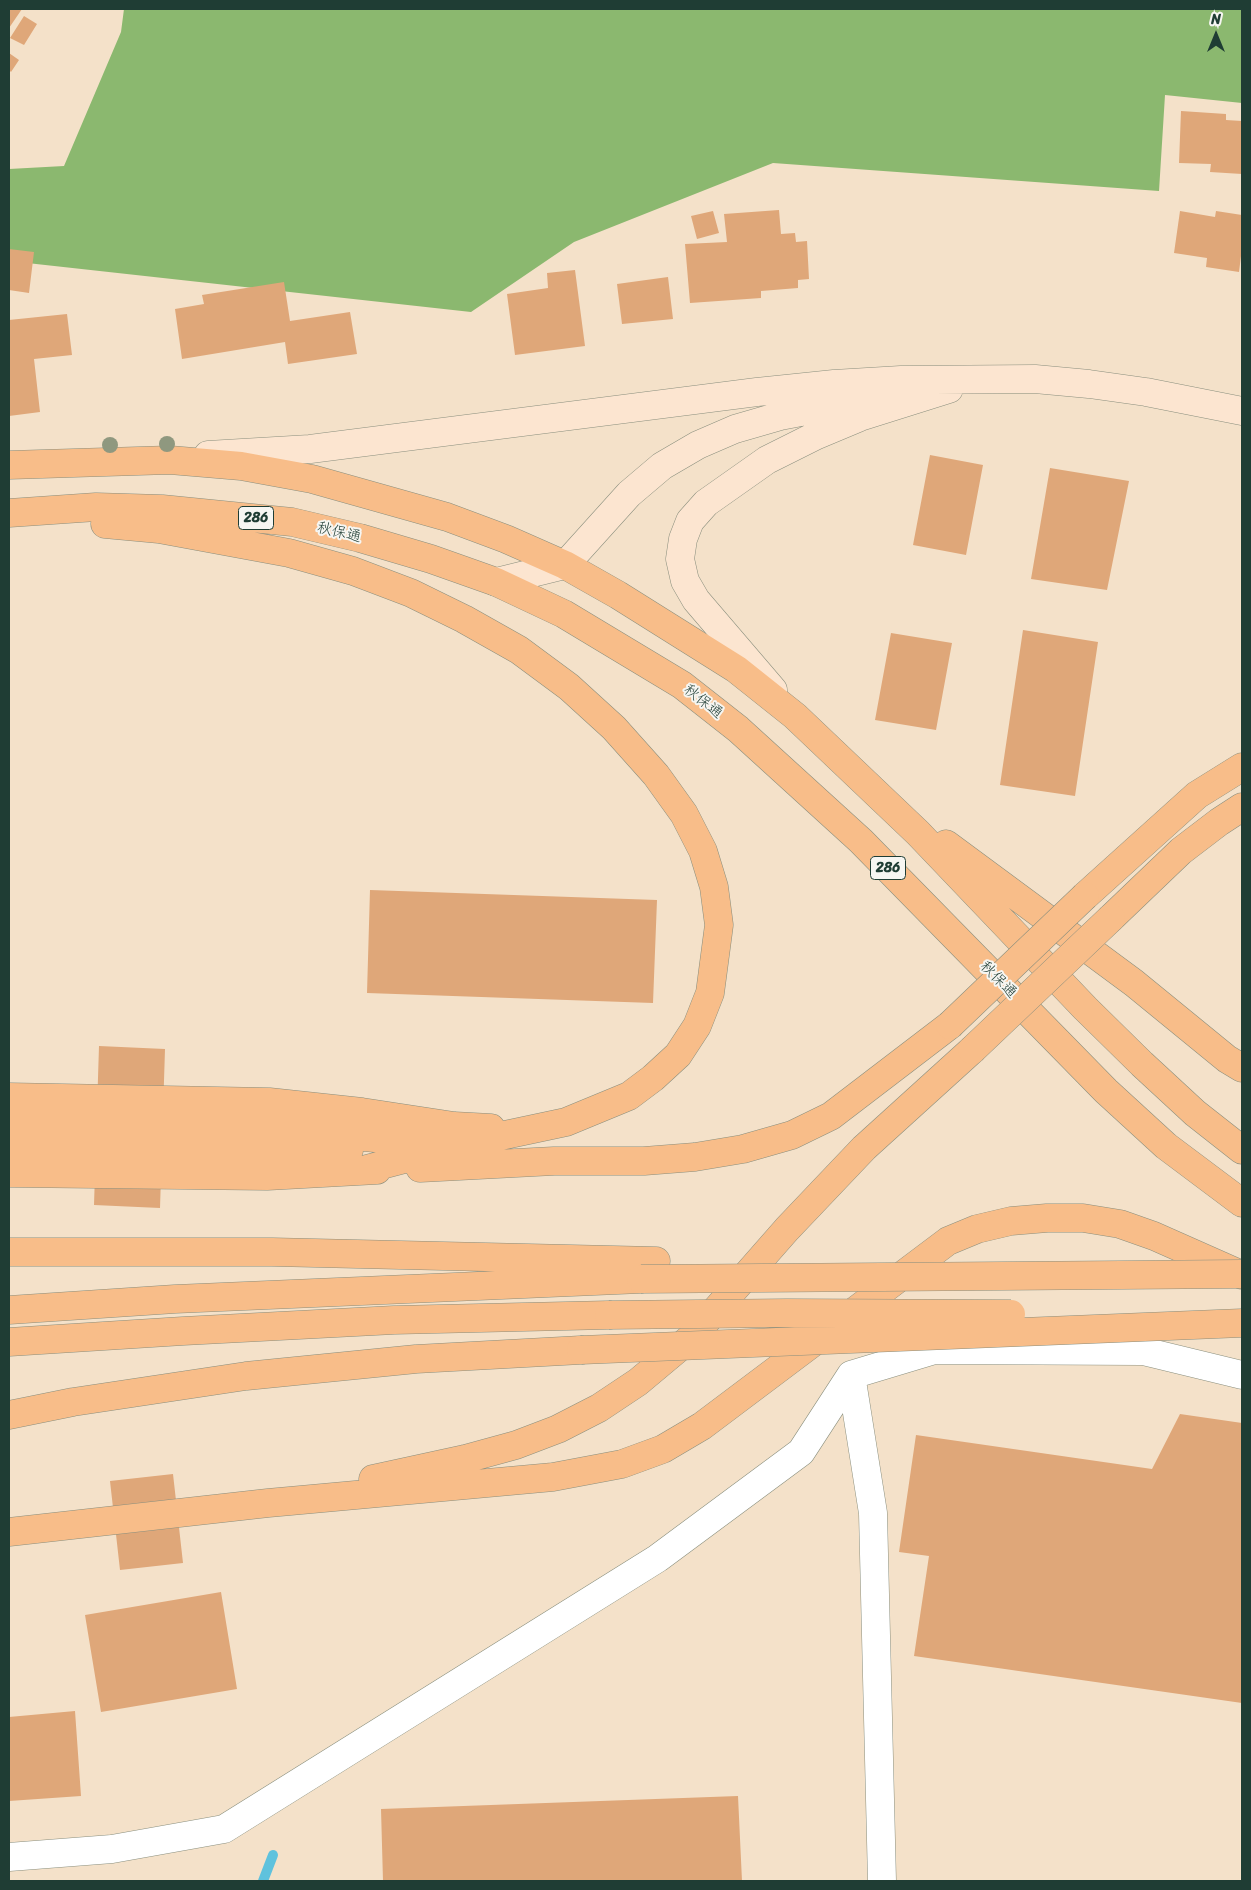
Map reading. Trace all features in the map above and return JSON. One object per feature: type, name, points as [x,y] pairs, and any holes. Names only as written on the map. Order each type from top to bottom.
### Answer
[{"type":"highway","points":[[9,465],[170,460],[241,466],[312,479],[447,517],[506,539],[566,566],[682,633],[736,669],[795,716],[918,833],[1085,1008],[1142,1064],[1195,1113],[1242,1150]]},
{"type":"highway","name":"秋保通","points":[[9,513],[96,507],[162,509],[292,522],[360,538],[496,582],[564,614],[624,648],[682,685],[738,729],[861,841],[1106,1091],[1166,1146],[1242,1203]]},
{"type":"highway","points":[[9,519],[159,529],[224,539],[289,553],[353,571],[411,593],[464,619],[519,650],[569,687],[614,728],[656,775],[684,814],[703,851],[714,887],[719,925],[710,993],[696,1026],[678,1055],[653,1078],[629,1096],[598,1111],[566,1122],[458,1145],[358,1171]]},
{"type":"highway","points":[[9,1172],[267,1176],[554,1161],[644,1161],[695,1157],[743,1149],[792,1135],[831,1116],[950,1025],[1085,896],[1197,795],[1242,767]]},
{"type":"highway","points":[[869,786],[1126,977],[1227,1059],[1242,1068]]},
{"type":"highway","points":[[268,1503],[465,1459],[516,1445],[558,1429],[600,1408],[638,1382],[693,1336],[824,1189],[864,1148],[972,1050],[1182,851],[1219,822],[1242,807]]},
{"type":"highway","points":[[9,1097],[268,1102],[362,1112],[454,1126],[533,1130]]},
{"type":"highway","points":[[362,1112],[458,1145]]},
{"type":"highway","points":[[9,1122],[268,1128],[458,1145],[554,1161]]},
{"type":"highway","points":[[9,1148],[267,1153],[458,1145]]},
{"type":"highway","points":[[9,1532],[268,1503],[553,1477],[622,1464],[663,1448],[702,1426],[948,1241],[977,1229],[1011,1221],[1083,1218],[1120,1224],[1154,1236],[1242,1273]]},
{"type":"highway","points":[[9,1252],[272,1252],[649,1270],[1242,1273]]},
{"type":"highway","points":[[9,1310],[649,1270]]},
{"type":"highway","points":[[9,1342],[183,1330],[385,1321],[609,1316],[967,1313],[1242,1318]]},
{"type":"highway","points":[[9,1415],[73,1402],[246,1376],[416,1358],[1242,1323]]},
{"type":"highway","points":[[9,1537],[41,1529]]},
{"type":"street","points":[[94,461],[310,449],[578,413],[834,384],[968,378],[1035,379],[1146,392],[1242,411]]},
{"type":"street","points":[[496,582],[566,566],[629,494],[662,466],[698,445],[735,429],[780,416],[857,400],[968,385],[1035,379]]},
{"type":"street","points":[[795,716],[696,600],[685,581],[680,559],[683,539],[690,521],[706,503],[728,486],[767,460],[817,435],[898,404],[968,385]]},
{"type":"street","points":[[9,1857],[112,1849],[224,1829],[658,1558],[801,1452],[851,1375],[934,1350],[1143,1351],[1242,1375]]},
{"type":"street","points":[[851,1375],[873,1513],[882,1881]]},
{"type":"green space","points":[[124,9],[1242,9],[1242,103],[1165,95],[1159,191],[773,163],[574,242],[471,312],[9,261],[9,169],[64,166],[121,32]]},
{"type":"building","points":[[9,9],[22,9],[9,28]]},
{"type":"building","points":[[24,16],[37,24],[24,45],[10,38]]},
{"type":"building","points":[[9,53],[19,60],[11,72],[9,70]]},
{"type":"building","points":[[1181,111],[1226,114],[1226,120],[1242,121],[1242,174],[1210,172],[1211,164],[1179,163]]},
{"type":"building","points":[[779,210],[781,234],[795,233],[796,242],[807,241],[809,279],[798,280],[798,288],[761,291],[761,298],[690,303],[685,244],[727,242],[724,214]]},
{"type":"building","points":[[713,211],[719,233],[697,239],[691,216]]},
{"type":"building","points":[[1180,211],[1215,217],[1216,211],[1242,215],[1242,248],[1239,272],[1206,267],[1207,258],[1174,253]]},
{"type":"building","points":[[9,249],[34,252],[29,293],[9,290]]},
{"type":"building","points":[[575,270],[585,346],[515,355],[507,294],[548,288],[547,273]]},
{"type":"building","points":[[668,277],[673,319],[622,324],[617,284]]},
{"type":"building","points":[[284,282],[290,321],[350,312],[357,354],[288,364],[285,342],[182,359],[175,309],[204,304],[202,295]]},
{"type":"building","points":[[67,314],[72,355],[34,359],[40,412],[9,416],[9,320]]},
{"type":"building","points":[[930,455],[983,465],[966,555],[913,545]]},
{"type":"building","points":[[1050,468],[1129,481],[1107,590],[1031,579]]},
{"type":"building","points":[[1023,630],[1098,642],[1075,796],[1000,785]]},
{"type":"building","points":[[891,633],[952,643],[936,730],[875,720]]},
{"type":"building","points":[[370,890],[657,900],[653,1003],[367,993]]},
{"type":"building","points":[[99,1046],[165,1049],[160,1208],[94,1205]]},
{"type":"building","points":[[1180,1414],[1242,1423],[1242,1703],[914,1656],[929,1556],[899,1552],[916,1435],[1152,1469]]},
{"type":"building","points":[[173,1474],[183,1563],[120,1570],[110,1481]]},
{"type":"building","points":[[221,1592],[237,1689],[101,1712],[85,1615]]},
{"type":"building","points":[[75,1711],[81,1796],[9,1801],[9,1717]]},
{"type":"building","points":[[738,1796],[742,1881],[383,1881],[381,1809]]},
{"type":"waterway","points":[[263,1881],[273,1855]]}]
